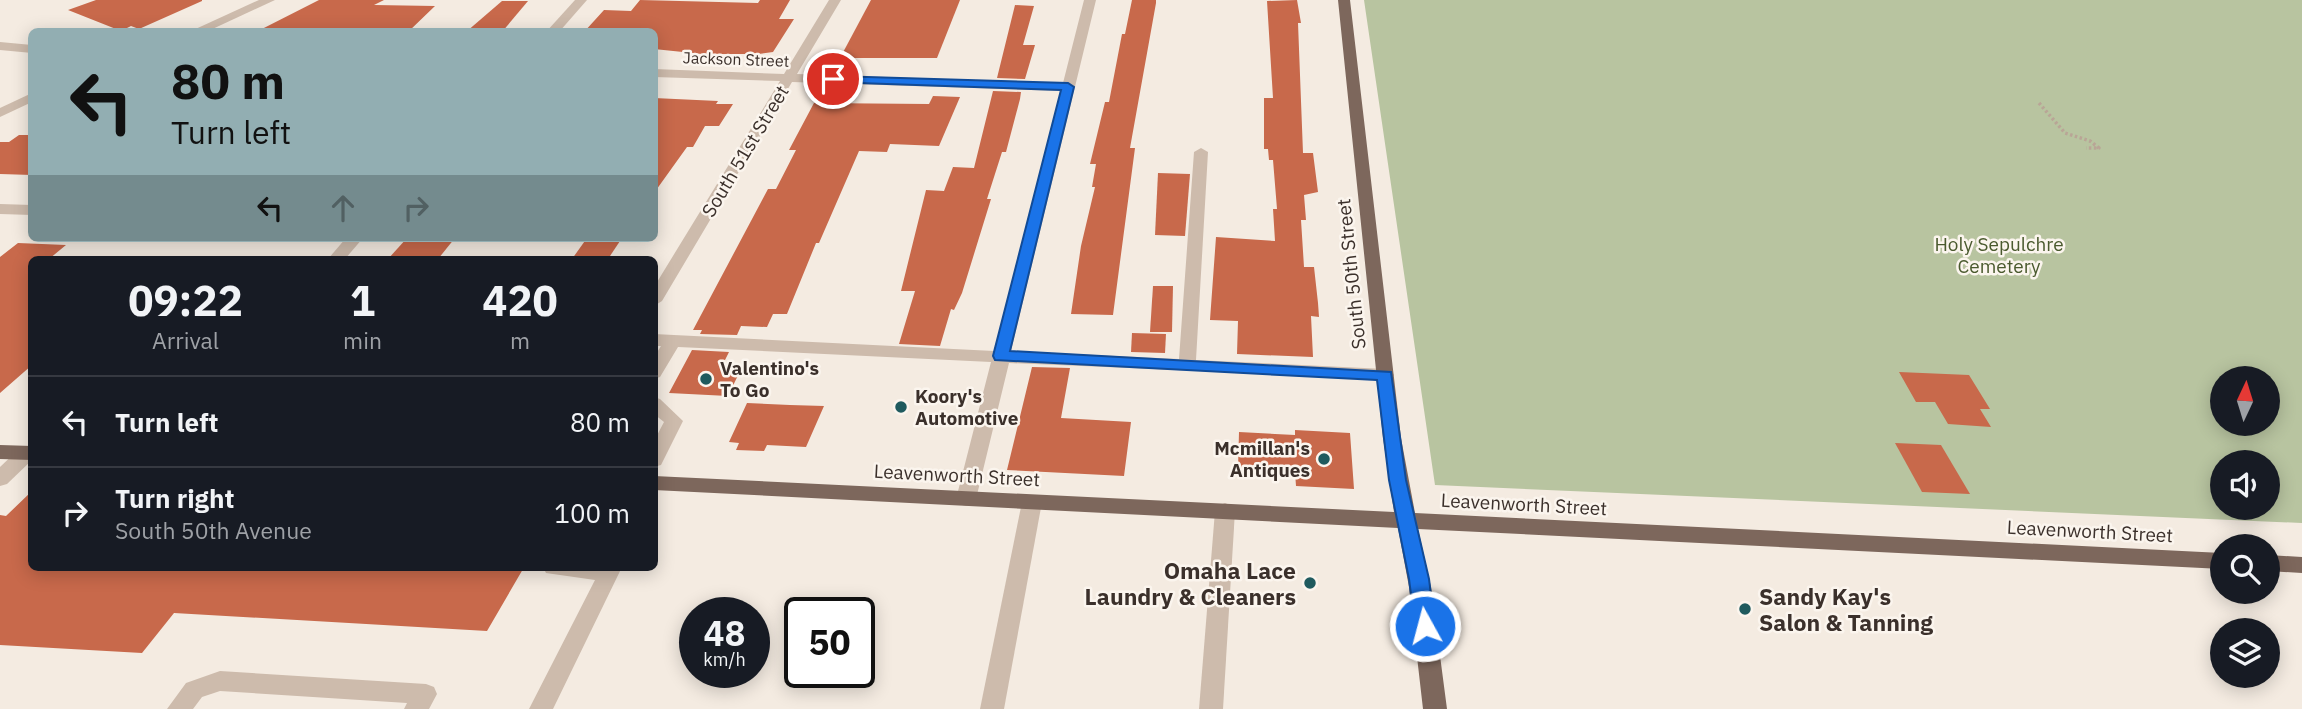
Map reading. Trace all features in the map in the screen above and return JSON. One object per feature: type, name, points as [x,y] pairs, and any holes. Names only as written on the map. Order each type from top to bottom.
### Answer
[{"type":"main road","name":"South 50th Street","points":[[1344,0],[1398,480],[1420,587],[1435,709]]},
{"type":"main road","points":[[0,452],[28,453]]},
{"type":"main road","name":"Leavenworth Street","points":[[658,483],[2210,560]]},
{"type":"main road","points":[[2280,564],[2302,565]]},
{"type":"street","points":[[204,28],[269,0]]},
{"type":"street","points":[[556,28],[581,0]]},
{"type":"street","name":"South 51st Street","points":[[658,294],[835,0]]},
{"type":"street","points":[[966,499],[1090,0]]},
{"type":"street","points":[[0,46],[28,49]]},
{"type":"street","name":"Jackson Street","points":[[658,74],[1068,87]]},
{"type":"street","points":[[0,106],[28,98]]},
{"type":"street","points":[[0,113],[28,98]]},
{"type":"street","points":[[1187,365],[1201,152]]},
{"type":"street","points":[[0,209],[28,210]]},
{"type":"street","points":[[339,256],[351,242]]},
{"type":"street","points":[[658,361],[664,340],[1385,375]]},
{"type":"street","points":[[658,406],[674,421],[658,452]]},
{"type":"street","points":[[0,479],[28,454]]},
{"type":"street","points":[[992,709],[1031,502]]},
{"type":"street","points":[[1212,709],[1225,511]]},
{"type":"street","points":[[541,709],[610,571]]},
{"type":"street","points":[[179,709],[194,690],[220,681],[426,694],[416,709]]},
{"type":"path","points":[[2039,103],[2065,133],[2094,142],[2099,148],[2086,148]]},
{"type":"green space","name":"Holy Sepulchre Cemetery","points":[[1364,0],[2302,0],[2302,523],[2234,520],[2280,520],[2280,450],[2210,450],[2210,519],[1435,485]]},
{"type":"building","points":[[96,0],[202,0],[141,28],[113,28],[68,10]]},
{"type":"building","points":[[319,0],[384,0],[374,5],[435,6],[412,28],[264,28]]},
{"type":"building","points":[[640,0],[758,3],[760,0],[790,0],[779,19],[794,19],[773,52],[759,54],[702,54],[658,49],[658,28],[588,28],[604,10],[631,11]]},
{"type":"building","points":[[871,0],[960,0],[937,58],[840,58]]},
{"type":"building","points":[[1132,0],[1156,0],[1156,3],[1130,148],[1135,148],[1113,315],[1071,314],[1081,246],[1095,187],[1092,187],[1096,164],[1090,164],[1105,102],[1109,102],[1122,34],[1125,34]]},
{"type":"building","points":[[1297,0],[1301,23],[1298,23],[1303,153],[1313,153],[1318,192],[1304,195],[1306,220],[1301,220],[1304,267],[1314,267],[1318,303],[1319,317],[1311,316],[1313,357],[1237,354],[1238,321],[1210,320],[1216,237],[1275,241],[1273,209],[1277,209],[1273,160],[1269,160],[1268,149],[1264,149],[1264,98],[1273,98],[1267,1]]},
{"type":"building","points":[[502,1],[528,1],[505,28],[471,28]]},
{"type":"building","points":[[1015,5],[1034,6],[1023,45],[1035,45],[1025,79],[997,78]]},
{"type":"building","points":[[993,91],[1021,92],[1006,152],[1002,152],[987,199],[991,199],[962,293],[954,310],[951,309],[940,346],[899,344],[915,291],[901,291],[926,190],[944,191],[953,167],[974,168]]},
{"type":"building","points":[[933,96],[960,97],[939,146],[890,144],[887,152],[859,151],[819,243],[816,243],[787,314],[773,314],[767,327],[741,326],[737,335],[700,334],[702,330],[693,330],[768,189],[776,189],[796,150],[789,150],[814,103],[929,104]]},
{"type":"building","points":[[658,98],[733,104],[719,126],[705,126],[693,147],[687,147],[658,187]]},
{"type":"building","points":[[19,135],[28,135],[28,175],[0,174],[0,142],[9,142]]},
{"type":"building","points":[[1158,173],[1190,174],[1185,236],[1155,235]]},
{"type":"building","points":[[403,242],[452,242],[440,256],[391,256]]},
{"type":"building","points":[[584,242],[619,242],[610,256],[574,256]]},
{"type":"building","points":[[18,243],[66,245],[53,256],[28,256],[28,368],[0,393],[0,257]]},
{"type":"building","points":[[1153,286],[1173,286],[1172,332],[1150,332]]},
{"type":"building","points":[[1132,333],[1166,334],[1165,353],[1131,352]]},
{"type":"building","name":"Valentino's To Go","points":[[692,350],[729,352],[723,364],[743,365],[728,396],[669,393]]},
{"type":"building","points":[[1032,367],[1070,368],[1061,418],[1131,422],[1124,476],[1007,470]]},
{"type":"building","points":[[1899,372],[1969,375],[1990,409],[1980,409],[1991,427],[1948,424],[1935,402],[1916,402]]},
{"type":"building","points":[[747,403],[824,406],[806,447],[767,445],[764,451],[736,450],[739,443],[729,442]]},
{"type":"building","points":[[1295,430],[1350,433],[1354,489],[1296,486],[1295,472],[1238,469],[1239,432],[1295,435]]},
{"type":"building","points":[[1895,443],[1941,445],[1970,494],[1922,492]]},
{"type":"building","points":[[28,495],[28,571],[522,571],[487,631],[174,613],[142,653],[0,645],[0,515],[6,516]]},
{"type":"place","name":"Valentino's To Go","points":[[706,379]]},
{"type":"place","name":"Koory's Automotive","points":[[901,407]]},
{"type":"place","name":"Mcmillan's Antiques","points":[[1324,459]]},
{"type":"place","name":"Omaha Lace Laundry & Cleaners","points":[[1310,583]]},
{"type":"place","name":"Sandy Kay's Salon & Tanning","points":[[1745,609]]},
{"type":"route","points":[[833,79],[1068,87],[1000,356],[1385,375],[1398,480],[1419,579],[1425,626]]}]
